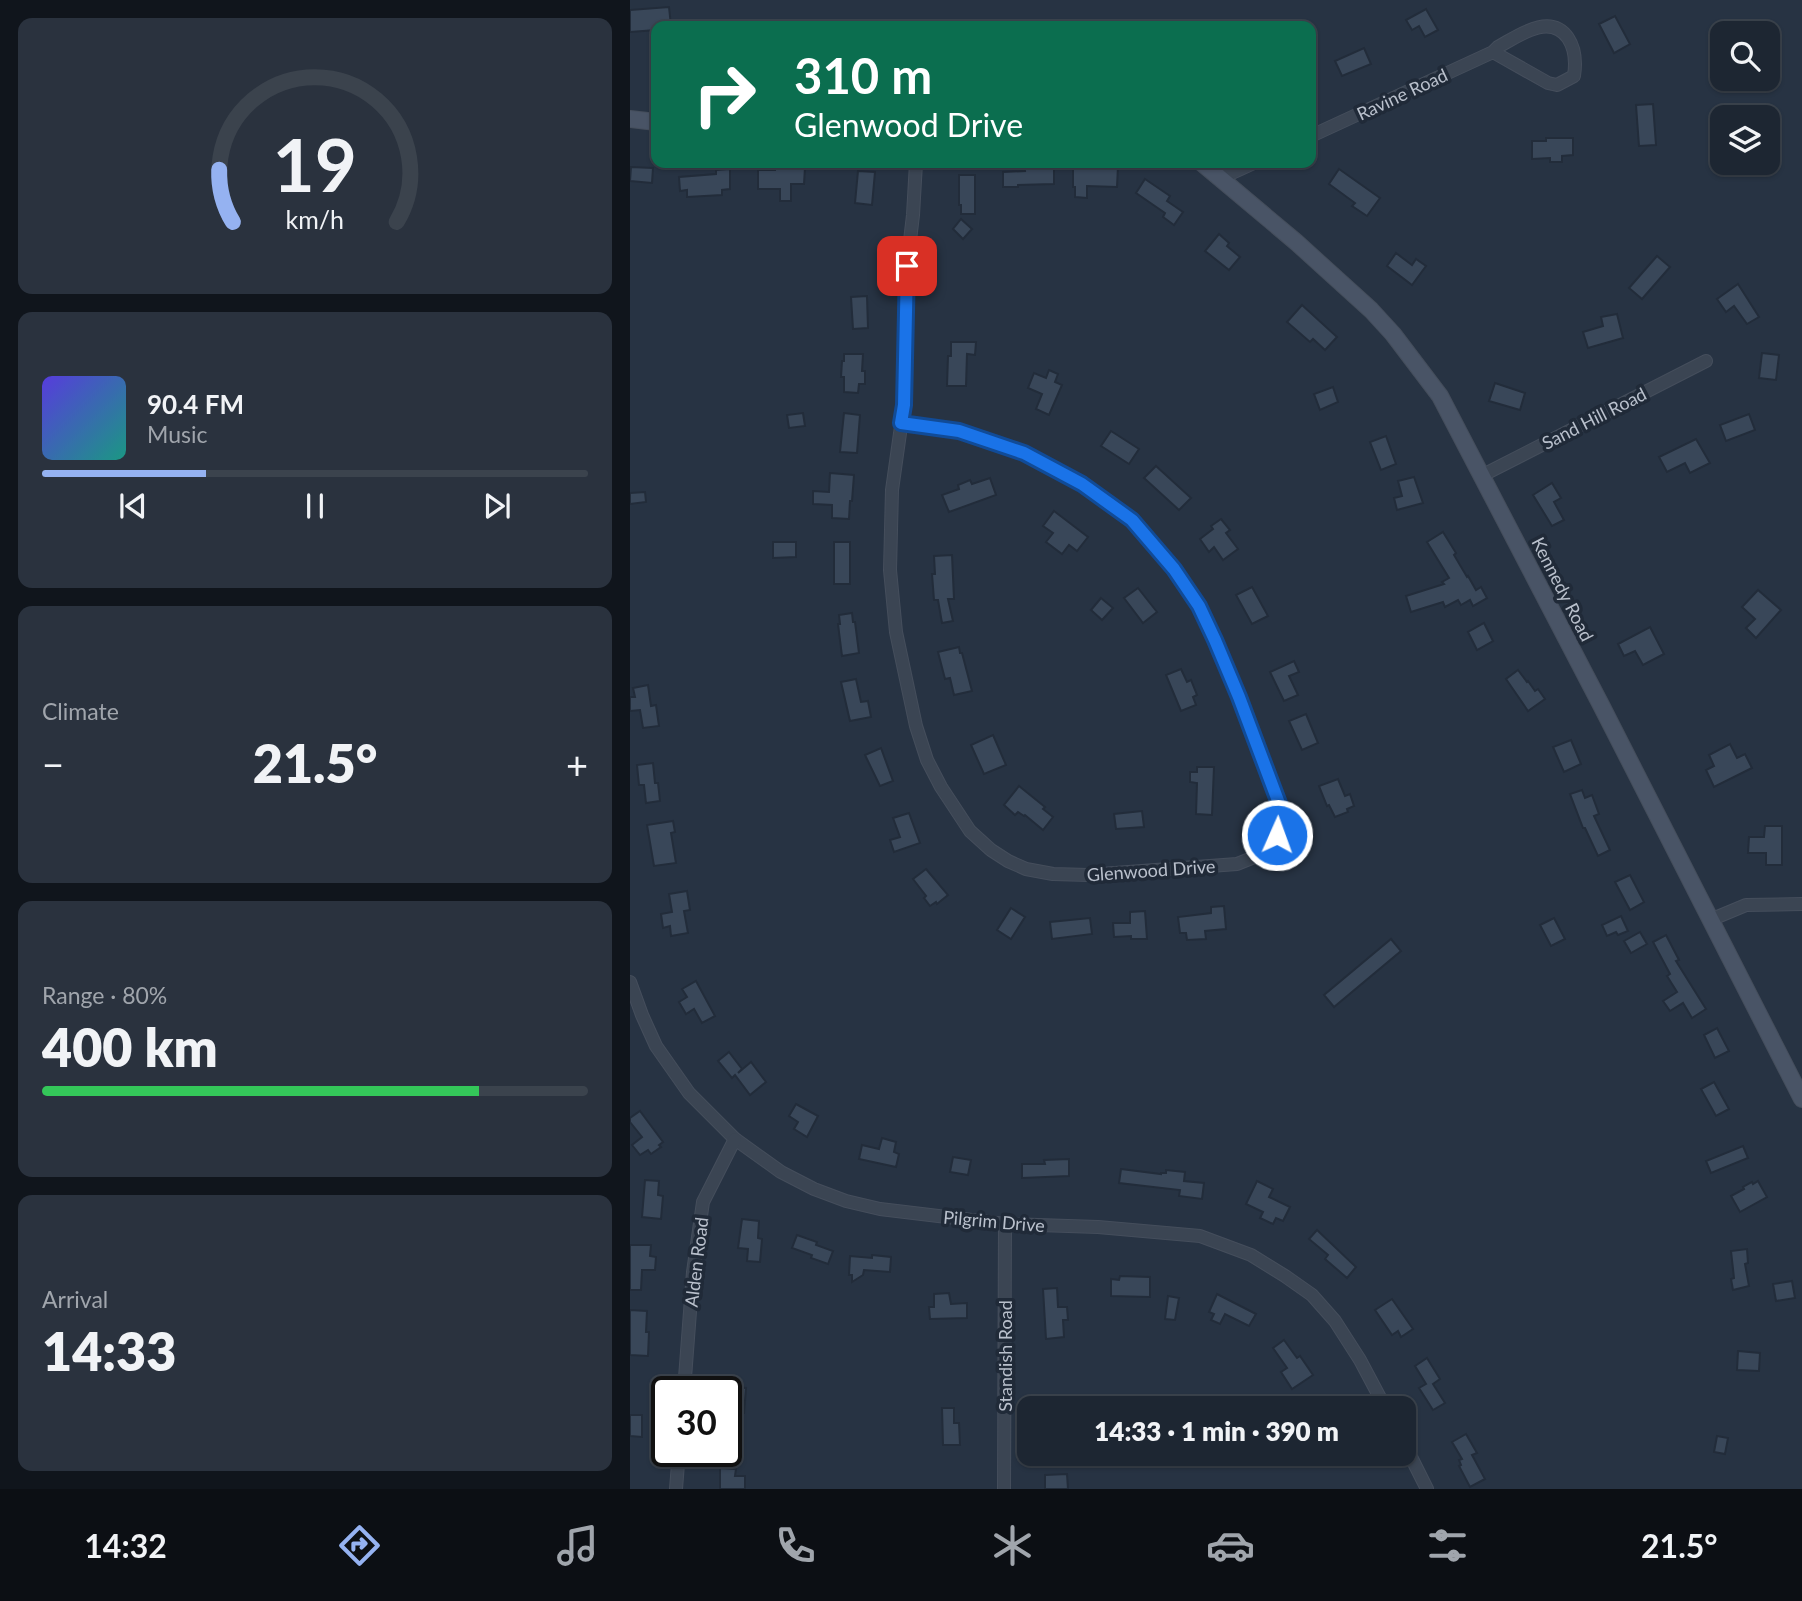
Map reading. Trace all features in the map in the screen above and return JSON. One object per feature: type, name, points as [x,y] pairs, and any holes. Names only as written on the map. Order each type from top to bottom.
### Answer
[{"type":"street","name":"Ravine Road","points":[[1316,134],[1493,52],[1497,47],[1536,27],[1558,28],[1566,35],[1573,46],[1576,66],[1574,76],[1557,85],[1548,83],[1493,52]]},
{"type":"street","points":[[630,119],[651,121]]},
{"type":"street","name":"Glenwood Drive","points":[[901,423],[959,431],[1024,453],[1082,484],[1132,520],[1174,569],[1199,606],[1215,640],[1280,806],[1277,835],[1257,856],[1237,864],[1088,875],[1053,874],[1026,869],[991,850],[970,831],[927,761],[916,726],[895,632],[890,570],[892,490],[901,423],[904,405],[907,266],[916,168]]},
{"type":"street","name":"Kennedy Road","points":[[1208,168],[1349,289],[1393,334],[1440,396],[1802,1099]]},
{"type":"street","points":[[1221,178],[1243,168]]},
{"type":"street","name":"Sand Hill Road","points":[[1483,475],[1706,361]]},
{"type":"street","points":[[1710,920],[1746,905],[1802,904]]},
{"type":"street","name":"Pilgrim Drive","points":[[630,982],[636,1016],[688,1093],[735,1139],[780,1172],[846,1201],[880,1209],[1005,1224],[1098,1227],[1200,1236],[1251,1255],[1312,1295],[1360,1360],[1379,1396]]},
{"type":"street","name":"Alden Road","points":[[685,1376],[693,1272],[704,1202],[735,1139]]},
{"type":"street","name":"Standish Road","points":[[1004,1489],[1005,1224]]},
{"type":"street","points":[[1416,1466],[1427,1489]]},
{"type":"street","points":[[676,1489],[678,1467]]},
{"type":"building","points":[[669,7],[670,21],[651,21],[651,30],[630,32],[630,10]]},
{"type":"building","points":[[1426,9],[1438,30],[1425,37],[1419,26],[1412,30],[1406,20]]},
{"type":"building","points":[[1615,16],[1630,44],[1614,53],[1599,24]]},
{"type":"building","points":[[1364,48],[1371,64],[1342,76],[1335,61]]},
{"type":"building","points":[[1653,104],[1656,145],[1639,146],[1636,105]]},
{"type":"building","points":[[1546,138],[1573,138],[1573,155],[1562,156],[1562,162],[1550,162],[1550,158],[1532,159],[1532,141],[1546,141]]},
{"type":"building","points":[[631,167],[653,168],[652,183],[630,181]]},
{"type":"building","points":[[805,168],[804,184],[791,184],[791,201],[780,201],[780,189],[758,189],[758,170]]},
{"type":"building","points":[[1024,168],[1054,168],[1054,184],[1003,187],[1003,172],[1025,171]]},
{"type":"building","points":[[1073,168],[1118,168],[1117,187],[1087,186],[1087,198],[1075,197]]},
{"type":"building","points":[[730,169],[730,189],[722,190],[722,195],[687,197],[687,190],[680,191],[679,177],[716,174],[716,170]]},
{"type":"building","points":[[1339,169],[1380,198],[1367,216],[1352,206],[1355,203],[1329,184]]},
{"type":"building","points":[[858,171],[875,172],[872,205],[855,203]]},
{"type":"building","points":[[959,175],[975,175],[975,214],[961,214]]},
{"type":"building","points":[[1145,179],[1170,196],[1167,201],[1183,212],[1174,225],[1163,217],[1165,213],[1136,193]]},
{"type":"building","points":[[961,219],[972,229],[963,239],[953,229]]},
{"type":"building","points":[[1219,234],[1229,243],[1227,246],[1240,257],[1229,270],[1205,251]]},
{"type":"building","points":[[1396,253],[1412,265],[1416,259],[1426,266],[1412,285],[1387,266]]},
{"type":"building","points":[[1657,256],[1670,267],[1642,299],[1629,288]]},
{"type":"building","points":[[1738,284],[1759,317],[1747,324],[1734,306],[1726,312],[1717,299]]},
{"type":"building","points":[[867,296],[868,328],[853,329],[851,297]]},
{"type":"building","points":[[1302,305],[1337,337],[1325,350],[1313,339],[1310,342],[1287,322]]},
{"type":"building","points":[[1617,314],[1623,338],[1588,348],[1583,332],[1603,326],[1601,317]]},
{"type":"building","points":[[951,342],[976,342],[975,355],[967,354],[966,386],[947,386]]},
{"type":"building","points":[[1762,353],[1779,355],[1776,380],[1759,378]]},
{"type":"building","points":[[844,354],[863,354],[862,371],[865,371],[865,384],[859,384],[858,393],[844,392],[844,377],[841,377]]},
{"type":"building","points":[[1049,370],[1058,374],[1055,382],[1062,385],[1049,415],[1036,409],[1042,394],[1028,388],[1034,373],[1046,378]]},
{"type":"building","points":[[1495,383],[1525,393],[1520,410],[1489,401]]},
{"type":"building","points":[[1333,387],[1338,402],[1320,410],[1314,394]]},
{"type":"building","points":[[803,413],[805,426],[789,428],[787,415]]},
{"type":"building","points":[[844,413],[860,415],[857,453],[840,452]]},
{"type":"building","points":[[1749,414],[1755,430],[1726,441],[1720,425]]},
{"type":"building","points":[[1111,431],[1139,449],[1129,464],[1101,446]]},
{"type":"building","points":[[1386,436],[1396,464],[1381,470],[1370,442]]},
{"type":"building","points":[[1696,439],[1710,463],[1690,473],[1685,463],[1667,472],[1659,457]]},
{"type":"building","points":[[1156,466],[1191,498],[1179,510],[1144,478]]},
{"type":"building","points":[[830,473],[854,475],[849,519],[832,518],[832,505],[813,504],[813,491],[829,492]]},
{"type":"building","points":[[1414,477],[1423,503],[1397,510],[1394,498],[1402,496],[1398,481]]},
{"type":"building","points":[[990,478],[996,495],[949,512],[942,495],[959,489],[958,485],[970,480],[972,484]]},
{"type":"building","points":[[1552,483],[1561,498],[1554,502],[1564,520],[1552,526],[1533,495]]},
{"type":"building","points":[[645,492],[646,502],[630,504],[630,493]]},
{"type":"building","points":[[1054,511],[1088,537],[1077,551],[1069,545],[1062,554],[1046,542],[1053,533],[1043,526]]},
{"type":"building","points":[[1221,519],[1230,530],[1226,533],[1238,549],[1223,560],[1214,547],[1209,552],[1200,539]]},
{"type":"building","points":[[1443,532],[1467,577],[1476,590],[1481,587],[1487,598],[1473,606],[1470,600],[1461,605],[1458,600],[1445,607],[1443,602],[1411,612],[1406,596],[1444,584],[1442,582],[1449,578],[1427,542]]},
{"type":"building","points":[[773,542],[796,542],[796,557],[773,558]]},
{"type":"building","points":[[834,542],[850,542],[850,584],[834,584]]},
{"type":"building","points":[[952,555],[954,599],[948,599],[953,621],[942,623],[938,600],[934,600],[934,556]]},
{"type":"building","points":[[1252,587],[1268,616],[1252,624],[1236,595]]},
{"type":"building","points":[[1138,588],[1157,612],[1143,623],[1124,598]]},
{"type":"building","points":[[1758,590],[1781,610],[1756,638],[1746,628],[1755,619],[1742,607]]},
{"type":"building","points":[[1101,598],[1113,608],[1102,620],[1091,610]]},
{"type":"building","points":[[852,613],[859,653],[842,656],[839,615]]},
{"type":"building","points":[[1484,623],[1493,641],[1477,650],[1468,632]]},
{"type":"building","points":[[1650,627],[1664,654],[1643,665],[1635,651],[1624,656],[1618,644]]},
{"type":"building","points":[[959,647],[972,691],[954,695],[950,678],[945,679],[938,652]]},
{"type":"building","points":[[1294,661],[1299,672],[1289,676],[1298,695],[1284,701],[1270,672]]},
{"type":"building","points":[[1181,669],[1187,682],[1191,680],[1197,695],[1193,697],[1196,705],[1181,711],[1166,675]]},
{"type":"building","points":[[1518,670],[1545,699],[1528,711],[1506,679]]},
{"type":"building","points":[[856,679],[861,702],[868,701],[871,717],[850,721],[841,682]]},
{"type":"building","points":[[648,685],[651,706],[656,705],[659,726],[643,728],[640,710],[630,711],[630,697],[635,697],[633,688]]},
{"type":"building","points":[[1306,714],[1318,743],[1302,750],[1289,721]]},
{"type":"building","points":[[993,735],[1006,765],[984,774],[971,745]]},
{"type":"building","points":[[1571,740],[1581,764],[1564,772],[1553,747]]},
{"type":"building","points":[[1730,744],[1737,758],[1745,754],[1752,768],[1714,787],[1706,770],[1714,766],[1709,755]]},
{"type":"building","points":[[881,748],[893,781],[880,786],[865,755]]},
{"type":"building","points":[[653,763],[660,801],[646,803],[644,785],[639,785],[637,765]]},
{"type":"building","points":[[1197,767],[1214,767],[1212,815],[1196,814],[1197,783],[1190,782],[1190,772],[1197,772]]},
{"type":"building","points":[[1338,779],[1345,796],[1350,794],[1354,806],[1347,809],[1348,812],[1335,817],[1319,786]]},
{"type":"building","points":[[1019,786],[1053,817],[1043,830],[1025,815],[1018,812],[1015,815],[1004,805]]},
{"type":"building","points":[[1582,790],[1585,798],[1592,795],[1599,814],[1594,816],[1610,850],[1598,856],[1583,828],[1570,794]]},
{"type":"building","points":[[1142,811],[1144,827],[1116,829],[1114,814]]},
{"type":"building","points":[[909,813],[920,843],[894,852],[890,840],[900,837],[893,818]]},
{"type":"building","points":[[673,821],[675,832],[671,833],[676,863],[654,866],[647,825]]},
{"type":"building","points":[[1765,826],[1782,826],[1782,865],[1766,865],[1766,853],[1748,853],[1749,837],[1764,837]]},
{"type":"building","points":[[926,869],[948,895],[930,906],[913,879]]},
{"type":"building","points":[[1630,875],[1644,902],[1630,910],[1615,882]]},
{"type":"building","points":[[687,891],[690,910],[684,911],[688,933],[671,936],[670,926],[663,928],[661,914],[672,912],[669,894]]},
{"type":"building","points":[[1224,906],[1226,929],[1205,931],[1206,939],[1187,940],[1186,933],[1180,933],[1178,917],[1211,913],[1211,907]]},
{"type":"building","points":[[1011,908],[1025,917],[1011,939],[997,930]]},
{"type":"building","points":[[1145,911],[1147,939],[1114,937],[1113,923],[1130,923],[1130,912]]},
{"type":"building","points":[[1621,916],[1628,931],[1607,936],[1602,925]]},
{"type":"building","points":[[1090,918],[1092,934],[1052,939],[1050,922]]},
{"type":"building","points":[[1554,918],[1565,939],[1551,946],[1540,925]]},
{"type":"building","points":[[1640,932],[1647,944],[1631,953],[1624,941]]},
{"type":"building","points":[[1666,935],[1679,960],[1676,961],[1706,1009],[1692,1018],[1683,1003],[1670,1011],[1663,1001],[1677,992],[1653,942]]},
{"type":"building","points":[[1391,939],[1401,951],[1334,1007],[1324,995]]},
{"type":"building","points":[[696,981],[715,1016],[702,1023],[694,1009],[686,1014],[679,1002],[687,997],[682,989]]},
{"type":"building","points":[[1717,1028],[1729,1051],[1715,1058],[1704,1035]]},
{"type":"building","points":[[729,1052],[742,1069],[738,1073],[751,1062],[766,1082],[750,1095],[735,1075],[732,1078],[718,1061]]},
{"type":"building","points":[[1714,1082],[1729,1109],[1716,1116],[1701,1089]]},
{"type":"building","points":[[796,1104],[818,1116],[807,1137],[794,1129],[798,1122],[789,1116]]},
{"type":"building","points":[[640,1111],[663,1142],[659,1145],[661,1147],[651,1154],[648,1150],[640,1155],[632,1145],[642,1137],[630,1122],[630,1118]]},
{"type":"building","points":[[882,1138],[896,1142],[894,1152],[899,1154],[896,1167],[859,1159],[862,1145],[879,1149]]},
{"type":"building","points":[[1743,1146],[1748,1158],[1711,1173],[1706,1161]]},
{"type":"building","points":[[953,1157],[971,1160],[968,1175],[950,1172]]},
{"type":"building","points":[[1069,1159],[1069,1176],[1022,1178],[1022,1164],[1045,1164],[1044,1160]]},
{"type":"building","points":[[1121,1169],[1161,1174],[1166,1173],[1166,1170],[1185,1172],[1184,1181],[1204,1183],[1202,1199],[1179,1196],[1180,1190],[1119,1183]]},
{"type":"building","points":[[645,1180],[659,1181],[658,1195],[663,1196],[661,1219],[642,1217]]},
{"type":"building","points":[[1257,1181],[1273,1189],[1269,1197],[1290,1207],[1283,1221],[1276,1218],[1273,1224],[1260,1218],[1263,1212],[1246,1204]]},
{"type":"building","points":[[1758,1181],[1767,1197],[1740,1212],[1731,1196]]},
{"type":"building","points":[[742,1219],[759,1221],[758,1238],[762,1239],[760,1262],[747,1261],[748,1249],[738,1248]]},
{"type":"building","points":[[1317,1230],[1356,1267],[1347,1278],[1325,1259],[1328,1255],[1309,1239]]},
{"type":"building","points":[[797,1235],[833,1251],[828,1264],[792,1248]]},
{"type":"building","points":[[630,1245],[651,1245],[650,1256],[656,1257],[655,1270],[642,1270],[641,1290],[630,1290]]},
{"type":"building","points":[[1747,1249],[1748,1263],[1745,1264],[1749,1286],[1733,1290],[1731,1251]]},
{"type":"building","points":[[872,1255],[891,1257],[890,1272],[864,1270],[863,1275],[852,1282],[852,1275],[849,1275],[850,1256],[872,1258]]},
{"type":"building","points":[[1120,1276],[1150,1277],[1150,1297],[1111,1296],[1111,1279],[1119,1280]]},
{"type":"building","points":[[1792,1281],[1795,1298],[1776,1301],[1773,1284]]},
{"type":"building","points":[[1057,1288],[1058,1307],[1067,1307],[1068,1320],[1063,1320],[1064,1337],[1046,1339],[1043,1289]]},
{"type":"building","points":[[949,1293],[951,1304],[967,1303],[967,1318],[930,1319],[929,1307],[934,1307],[934,1294]]},
{"type":"building","points":[[1217,1294],[1256,1314],[1249,1326],[1225,1314],[1220,1324],[1211,1320],[1214,1314],[1209,1312]]},
{"type":"building","points":[[1168,1296],[1179,1298],[1175,1320],[1165,1319]]},
{"type":"building","points":[[1392,1299],[1413,1329],[1401,1337],[1398,1331],[1392,1335],[1375,1310]]},
{"type":"building","points":[[630,1310],[647,1311],[648,1356],[630,1355]]},
{"type":"building","points":[[1284,1340],[1297,1358],[1300,1356],[1313,1375],[1292,1389],[1281,1372],[1287,1368],[1273,1348]]},
{"type":"building","points":[[1738,1351],[1760,1353],[1759,1371],[1737,1370]]},
{"type":"building","points":[[1427,1358],[1440,1379],[1433,1384],[1445,1403],[1433,1410],[1419,1388],[1426,1384],[1415,1366]]},
{"type":"building","points":[[742,1388],[746,1388],[742,1413]]},
{"type":"building","points":[[942,1408],[954,1408],[954,1423],[959,1423],[960,1445],[943,1445]]},
{"type":"building","points":[[630,1415],[642,1415],[642,1437],[630,1436]]},
{"type":"building","points":[[1466,1434],[1477,1453],[1472,1455],[1485,1479],[1470,1487],[1459,1466],[1459,1460],[1462,1459],[1452,1442]]},
{"type":"building","points":[[1717,1436],[1728,1438],[1725,1454],[1714,1452]]},
{"type":"building","points":[[720,1468],[736,1469],[735,1476],[745,1476],[745,1489],[720,1489]]},
{"type":"building","points":[[1067,1474],[1068,1489],[1045,1489],[1045,1475]]},
{"type":"route","points":[[907,266],[904,405],[901,423],[959,431],[1024,453],[1082,484],[1132,520],[1174,569],[1199,606],[1215,640],[1280,806],[1277,835]]}]
